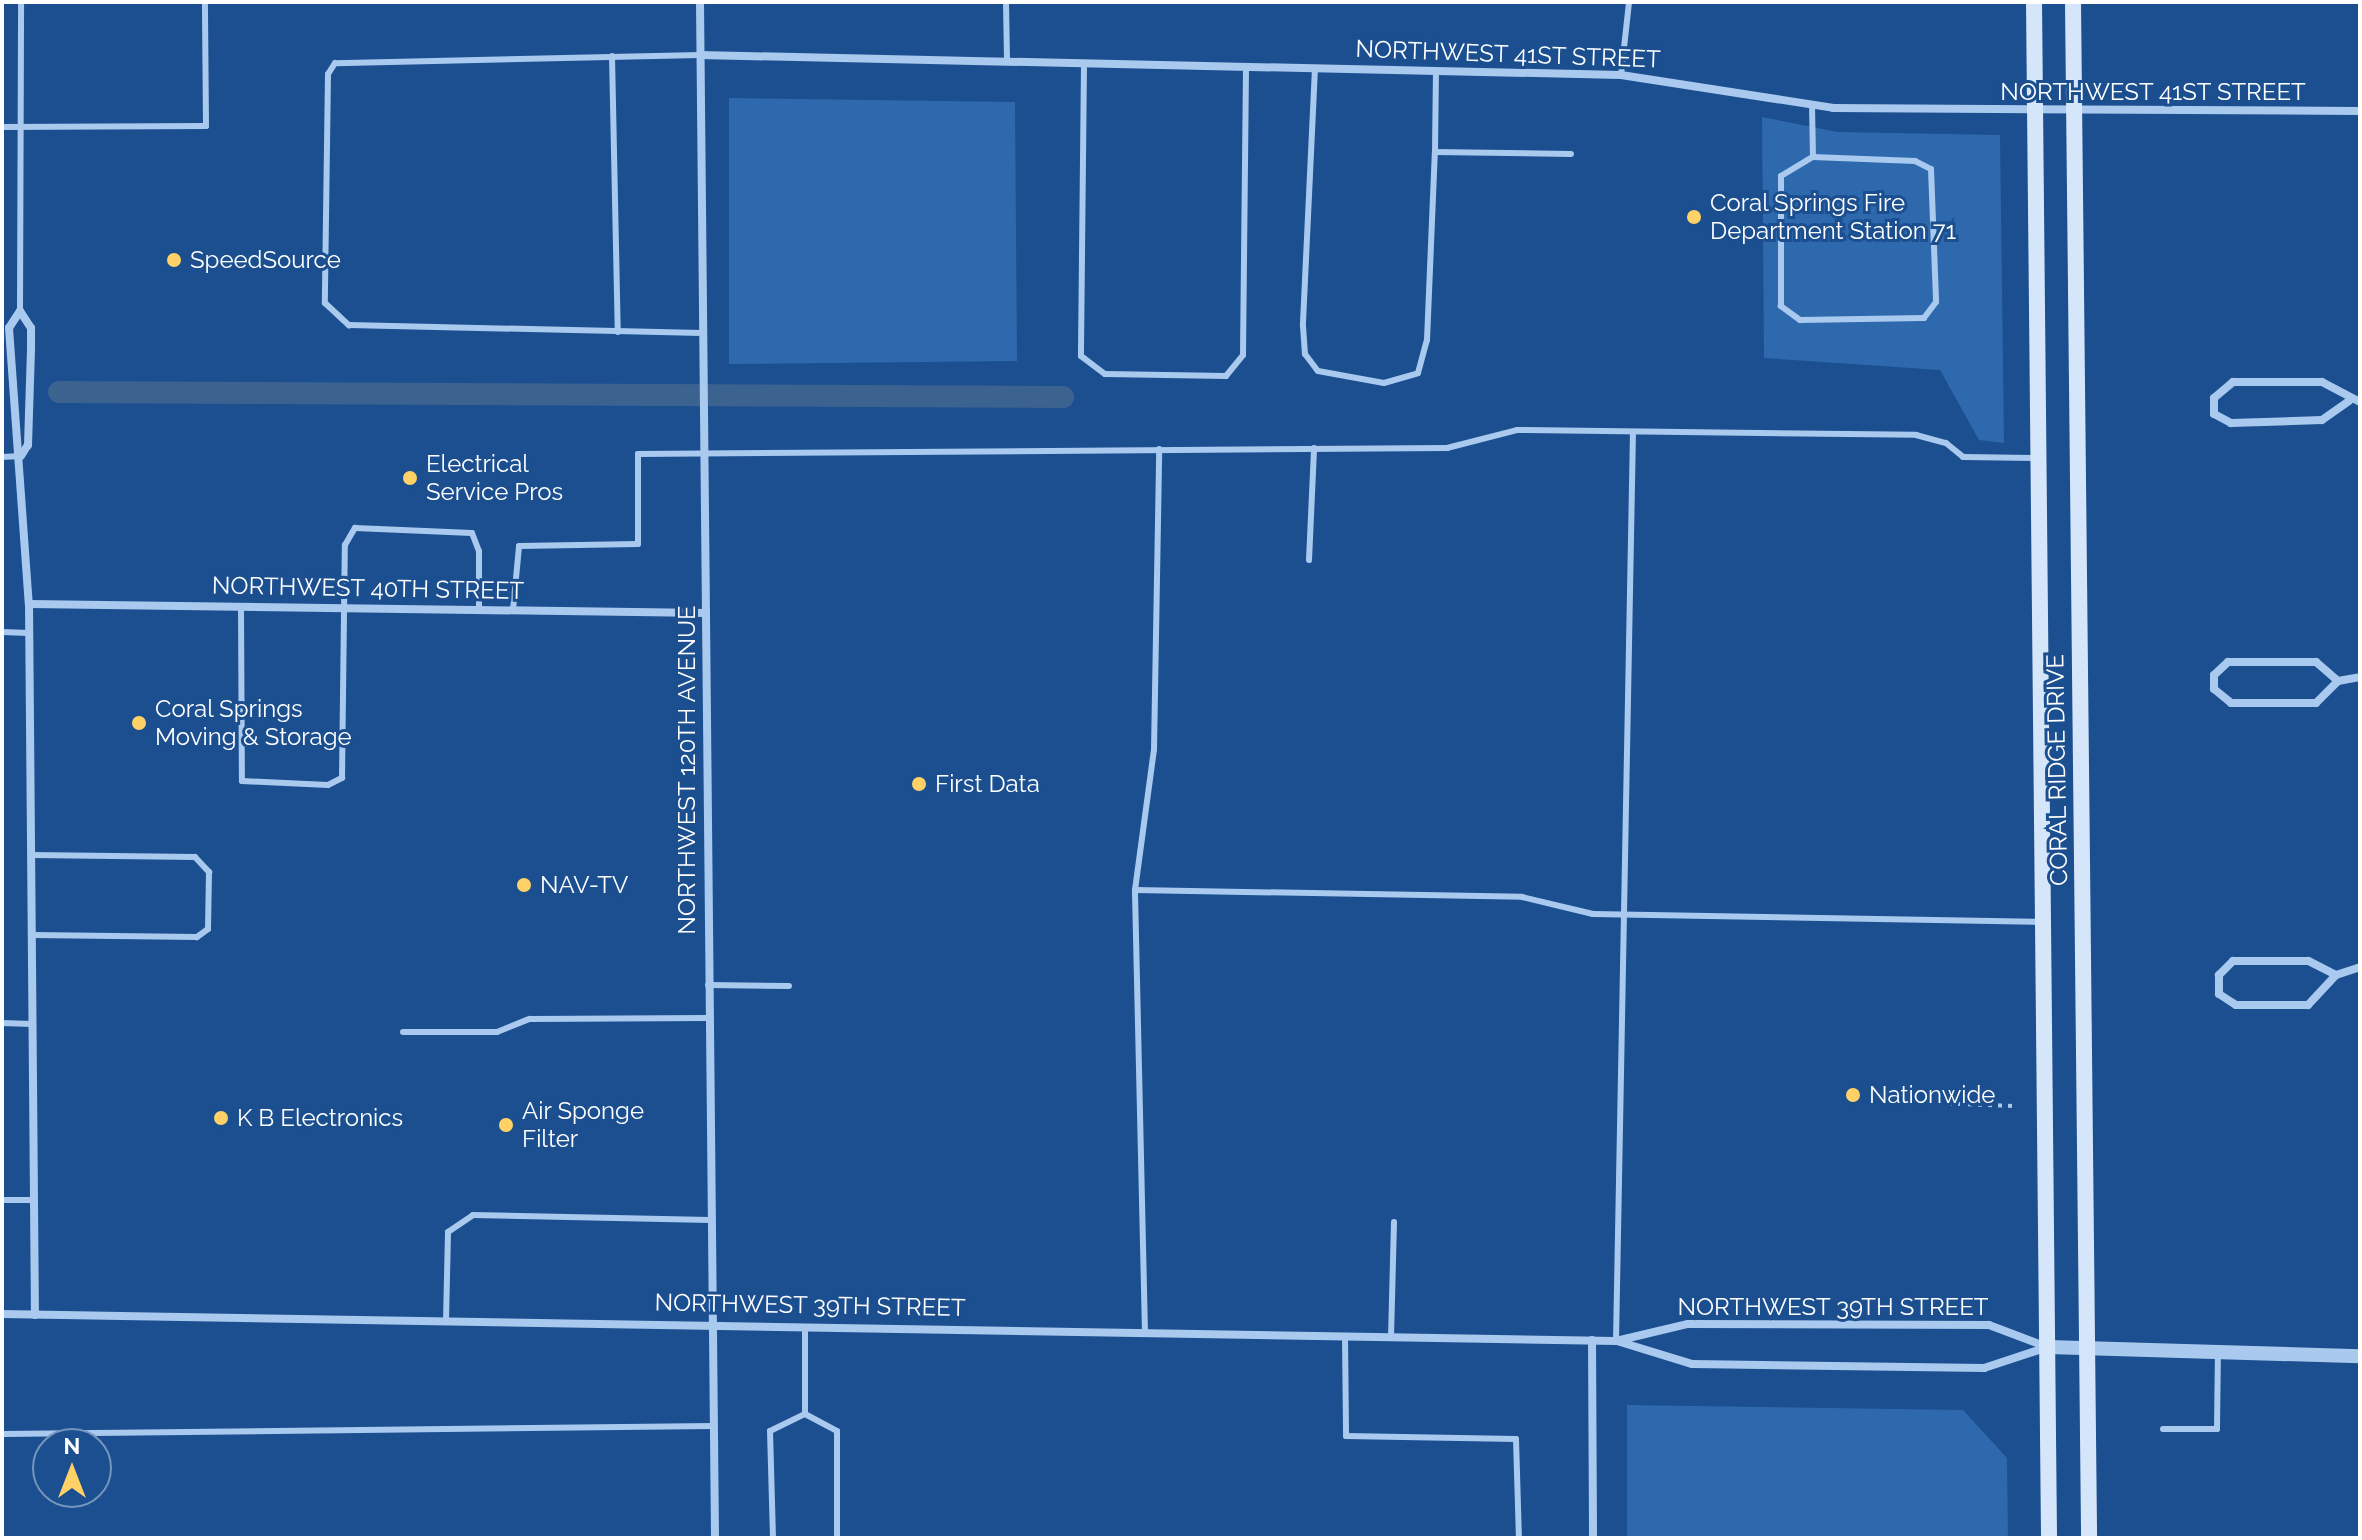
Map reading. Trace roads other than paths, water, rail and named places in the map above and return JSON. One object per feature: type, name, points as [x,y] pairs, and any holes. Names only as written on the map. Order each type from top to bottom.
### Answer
[{"type":"main road","name":"CORAL RIDGE DRIVE","points":[[2034,2],[2049,1538]]},
{"type":"main road","name":"CORAL RIDGE DRIVE","points":[[2073,2],[2089,1538]]},
{"type":"street","name":"NORTHWEST 120TH AVENUE","points":[[700,2],[715,1538]]},
{"type":"street","name":"NORTHWEST 41ST STREET","points":[[700,55],[1621,75],[1812,105],[2035,113],[2360,111]]},
{"type":"street","points":[[20,311],[6,330],[14,446],[21,456],[29,604],[35,1315]]},
{"type":"street","points":[[20,311],[31,349],[28,445],[21,456]]},
{"type":"street","points":[[2349,401],[2322,420],[2231,423],[2214,414],[2214,398],[2233,382],[2322,382],[2349,401],[2360,402]]},
{"type":"street","name":"NORTHWEST 40TH STREET","points":[[29,604],[706,613]]},
{"type":"street","points":[[2338,681],[2316,662],[2228,662],[2214,675],[2214,689],[2231,703],[2316,703],[2338,681],[2360,677]]},
{"type":"street","points":[[2336,975],[2308,961],[2233,961],[2219,975],[2219,994],[2236,1005],[2308,1005],[2336,975],[2360,967]]},
{"type":"street","name":"NORTHWEST 39TH STREET","points":[[2,1314],[1592,1340],[1616,1341],[1692,1364],[1861,1367],[1984,1368],[2048,1347]]},
{"type":"street","name":"NORTHWEST 39TH STREET","points":[[1616,1341],[1688,1324],[1989,1325],[2048,1347],[2360,1356]]},
{"type":"street","points":[[1592,1340],[1593,1538]]},
{"type":"lane","points":[[20,311],[24,127],[21,2]]},
{"type":"lane","points":[[2,127],[206,126],[205,2]]},
{"type":"lane","points":[[1006,2],[1007,63]]},
{"type":"lane","points":[[1621,75],[1629,2]]},
{"type":"lane","points":[[700,55],[335,63],[328,74],[325,303],[349,325],[702,333]]},
{"type":"lane","points":[[612,56],[618,332]]},
{"type":"lane","points":[[1084,64],[1081,356],[1105,374],[1226,376],[1243,355],[1246,66]]},
{"type":"lane","points":[[1315,68],[1303,326],[1305,354],[1318,371],[1384,383],[1418,373],[1427,340],[1436,70]]},
{"type":"lane","points":[[1812,105],[1813,157]]},
{"type":"lane","points":[[1435,152],[1571,154]]},
{"type":"lane","points":[[1813,157],[1915,161],[1931,169],[1936,302],[1914,320],[1787,314],[1780,290],[1781,176],[1813,157]]},
{"type":"lane","points":[[513,610],[519,546],[638,544],[638,454],[1447,448],[1517,430],[1916,435],[1946,443],[1963,457],[2039,458]]},
{"type":"lane","points":[[1616,1341],[1633,433]]},
{"type":"lane","points":[[1309,560],[1314,448]]},
{"type":"lane","points":[[1145,1333],[1135,890],[1154,750],[1159,449]]},
{"type":"lane","points":[[2,457],[21,456]]},
{"type":"lane","points":[[241,607],[242,781],[328,785],[342,778],[345,545],[355,528],[472,533],[479,551],[479,610]]},
{"type":"lane","points":[[2,632],[29,633]]},
{"type":"lane","points":[[31,855],[195,857],[209,872],[208,929],[197,937],[32,935]]},
{"type":"lane","points":[[1135,890],[1522,897],[1625,914],[2044,922]]},
{"type":"lane","points":[[708,985],[789,986]]},
{"type":"lane","points":[[403,1032],[497,1032],[530,1019],[709,1018]]},
{"type":"lane","points":[[2,1023],[32,1024]]},
{"type":"lane","points":[[2,1200],[34,1200]]},
{"type":"lane","points":[[446,1321],[448,1232],[473,1215],[710,1220]]},
{"type":"lane","points":[[1391,1337],[1394,1222]]},
{"type":"lane","points":[[805,1327],[805,1414]]},
{"type":"lane","points":[[1345,1336],[1346,1436],[1516,1439],[1519,1538]]},
{"type":"lane","points":[[2163,1429],[2217,1429],[2218,1352]]},
{"type":"lane","points":[[773,1538],[770,1431],[805,1414]]},
{"type":"lane","points":[[805,1414],[837,1431],[837,1538]]},
{"type":"lane","points":[[2,1434],[713,1426]]},
{"type":"waterway","points":[[59,392],[1063,397]]},
{"type":"place","name":"Coral Springs Fire Department Station 71","points":[[1694,217]]},
{"type":"place","name":"SpeedSource","points":[[174,260]]},
{"type":"place","name":"Electrical Service Pros","points":[[410,478]]},
{"type":"place","name":"Coral Springs Moving & Storage","points":[[139,723]]},
{"type":"place","name":"First Data","points":[[919,784]]},
{"type":"place","name":"NAV-TV","points":[[524,885]]},
{"type":"place","name":"Nationwide","points":[[1853,1095]]},
{"type":"place","name":"K B Electronics","points":[[221,1118]]},
{"type":"place","name":"Air Sponge Filter","points":[[506,1125]]}]
